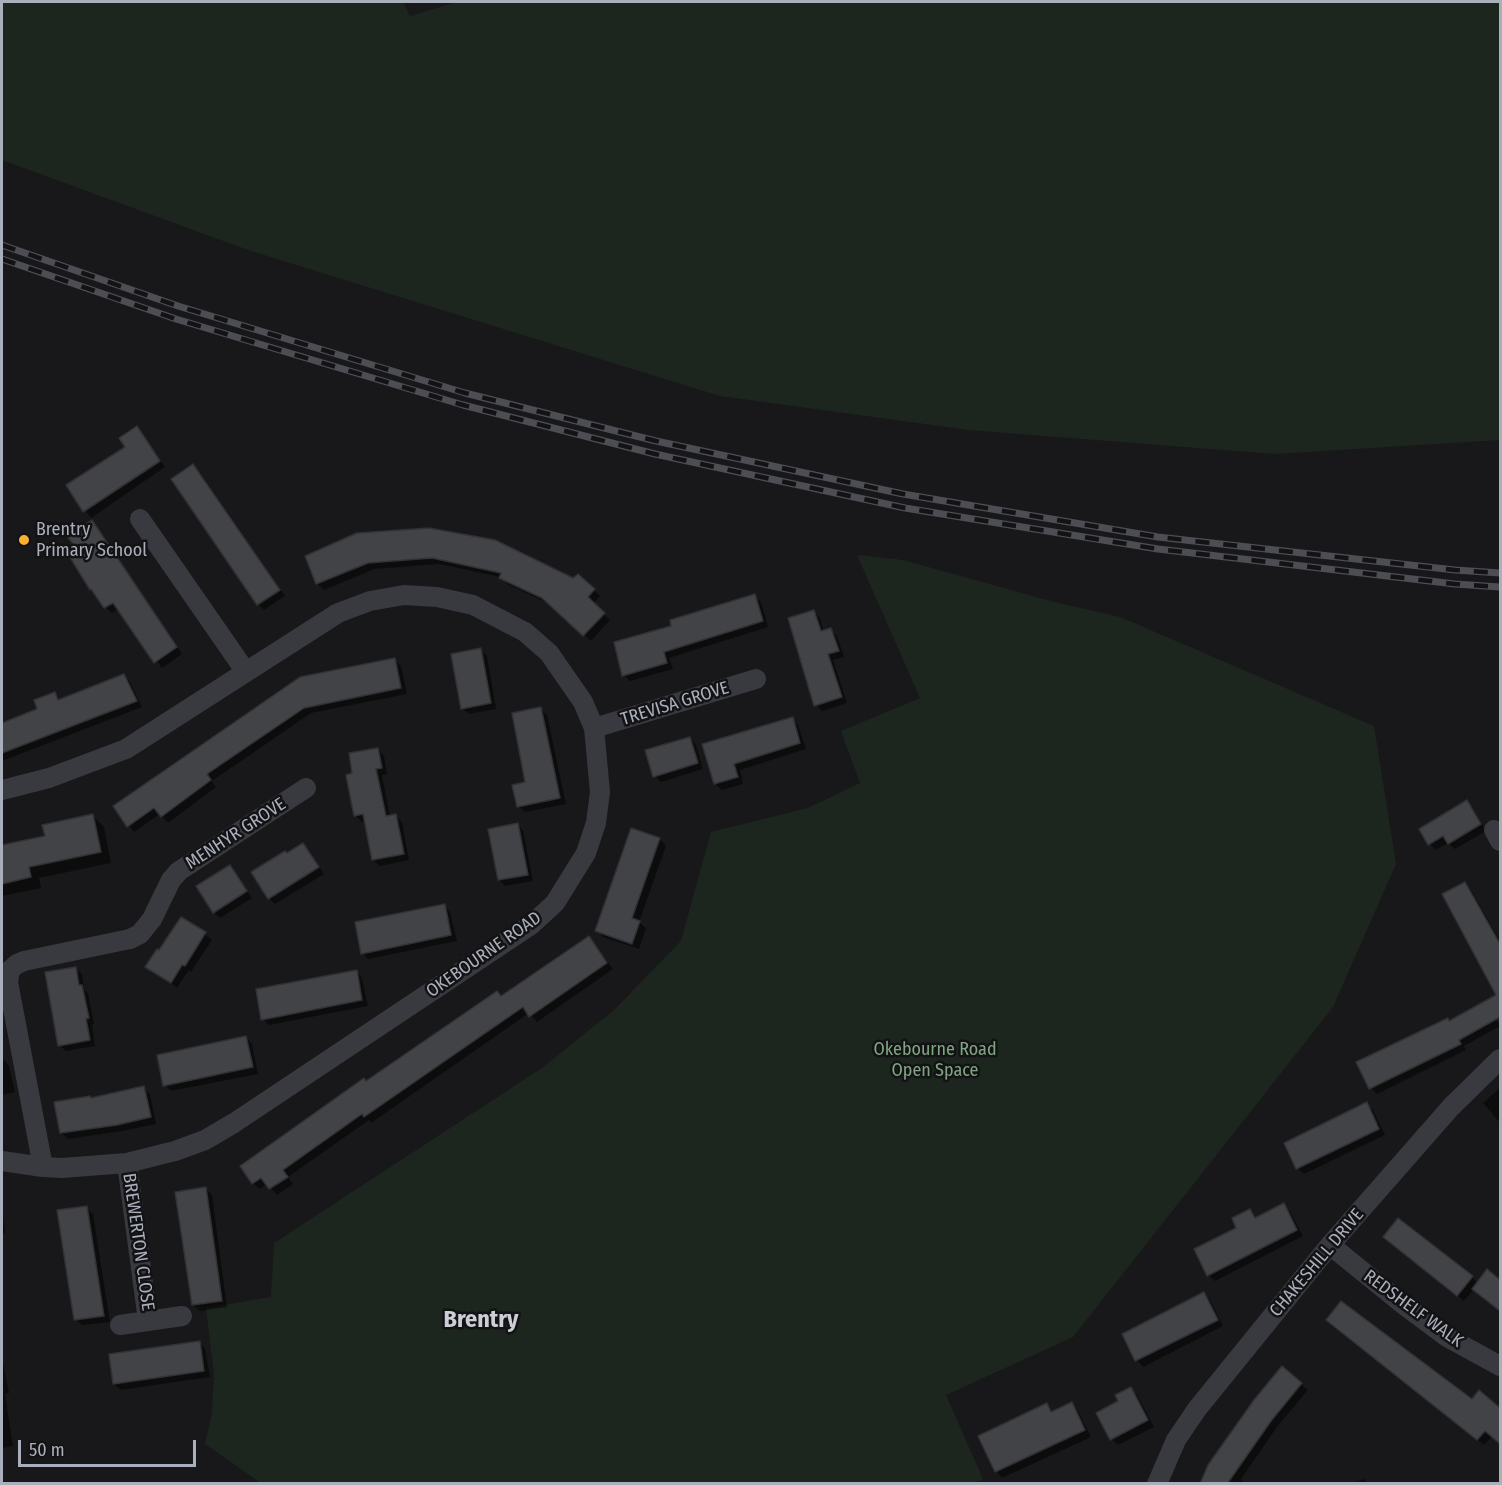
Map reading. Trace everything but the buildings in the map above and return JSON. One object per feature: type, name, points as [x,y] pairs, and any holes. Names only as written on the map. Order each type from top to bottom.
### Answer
[{"type":"street","points":[[140,519],[246,672]]},
{"type":"street","name":"OKEBOURNE ROAD","points":[[2,790],[49,778],[126,749],[338,613],[370,601],[404,595],[437,597],[473,605],[525,632],[549,653],[583,702],[594,729],[600,792],[596,823],[586,853],[560,896],[531,926],[234,1123],[205,1140],[175,1151],[127,1163],[62,1168],[2,1161]]},
{"type":"street","name":"TREVISA GROVE","points":[[594,729],[756,679]]},
{"type":"street","name":"MENHYR GROVE","points":[[43,1167],[8,982],[10,970],[24,961],[130,939],[140,934],[152,919],[171,880],[179,871],[306,788]]},
{"type":"street","name":"CHAKESHILL DRIVE","points":[[1157,1484],[1176,1440],[1197,1409],[1330,1245],[1451,1107],[1500,1059]]},
{"type":"street","name":"BREWERTON CLOSE","points":[[127,1163],[148,1321]]},
{"type":"street","name":"REDSHELF WALK","points":[[1330,1245],[1439,1331],[1500,1366]]},
{"type":"street","name":"BREWERTON CLOSE","points":[[120,1325],[182,1316]]},
{"type":"green space","points":[[2,2],[403,2],[410,16],[457,2],[1500,2],[1500,440],[1274,454],[969,430],[720,396],[248,250],[2,160]]},
{"type":"green space","name":"Okebourne Road Open Space","points":[[857,555],[903,560],[1054,602],[1120,617],[1374,726],[1396,864],[1333,1007],[1073,1337],[946,1395],[983,1479],[973,1483],[261,1483],[205,1444],[212,1413],[214,1374],[206,1308],[271,1297],[274,1243],[542,1068],[614,1010],[681,941],[711,832],[808,808],[860,783],[841,731],[920,698]]},
{"type":"railway","points":[[2,245],[178,306],[465,393],[656,441],[903,494],[1158,537],[1500,573]]},
{"type":"railway","points":[[2,259],[176,319],[463,405],[655,454],[905,508],[1158,549],[1455,584],[1500,587]]},
{"type":"place","name":"Brentry Primary School","points":[[24,540]]},
{"type":"district","name":"Brentry","points":[[481,1320]]}]
